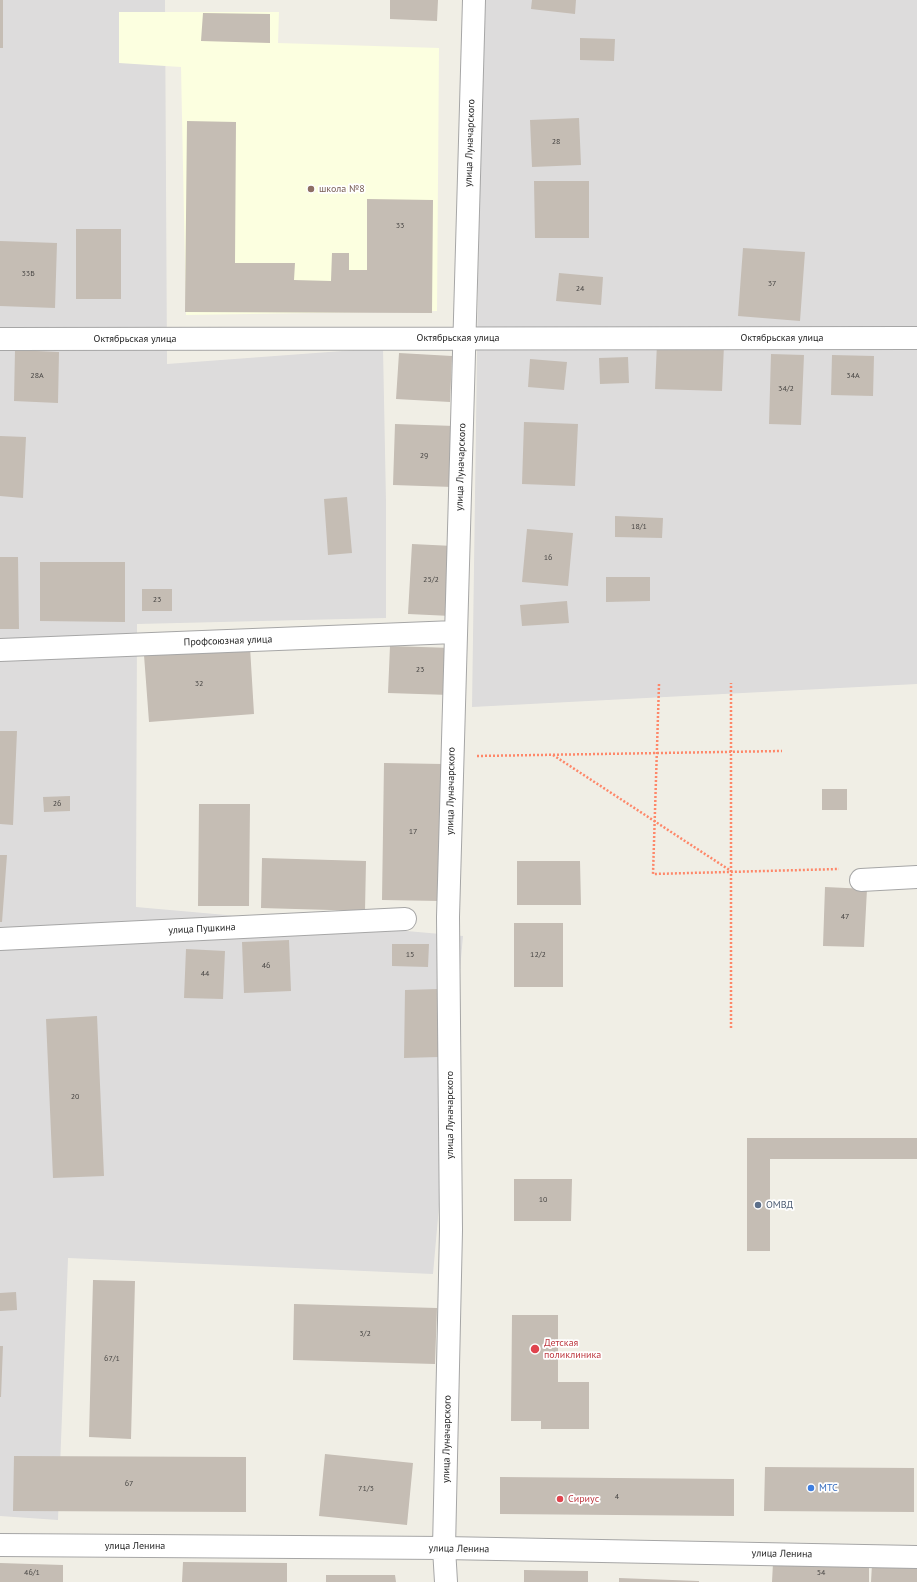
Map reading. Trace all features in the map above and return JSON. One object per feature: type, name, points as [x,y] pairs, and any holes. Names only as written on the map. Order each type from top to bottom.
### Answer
[{"type":"street","name":"улица Луначарского","points":[[446,1582],[444,1548],[451,1230],[448,917],[474,0]]},
{"type":"street","name":"Октябрьская улица","points":[[0,339],[917,338]]},
{"type":"street","name":"Профсоюзная улица","points":[[0,650],[455,632]]},
{"type":"street","points":[[861,880],[917,877]]},
{"type":"street","name":"улица Пушкина","points":[[0,939],[405,919]]},
{"type":"street","name":"улица Ленина","points":[[0,1545],[444,1548],[917,1557]]},
{"type":"path","points":[[731,683],[731,1028]]},
{"type":"path","points":[[659,684],[653,874],[839,869]]},
{"type":"path","points":[[452,756],[782,751]]},
{"type":"path","points":[[552,755],[655,820],[732,872]]},
{"type":"shaded area","points":[[0,0],[165,0],[167,364],[383,348],[386,502],[386,618],[137,624],[136,907],[463,936],[433,1274],[68,1258],[58,1520],[0,1516]]},
{"type":"shaded area","points":[[482,0],[917,0],[917,684],[472,707]]},
{"type":"shaded area","name":"школа №8","points":[[119,12],[279,12],[278,43],[439,48],[437,311],[186,315],[181,67],[119,63]]},
{"type":"building","points":[[0,0],[3,0],[3,48],[0,48]]},
{"type":"building","points":[[390,0],[438,0],[437,21],[390,19]]},
{"type":"building","points":[[532,0],[576,0],[575,14],[531,9]]},
{"type":"building","points":[[203,13],[270,14],[270,43],[201,41]]},
{"type":"building","points":[[580,38],[615,39],[614,61],[580,60]]},
{"type":"building","points":[[579,118],[581,165],[532,167],[530,120]]},
{"type":"building","points":[[187,121],[236,122],[235,263],[295,263],[294,280],[331,281],[332,253],[349,253],[349,270],[367,270],[367,199],[433,200],[432,313],[185,312]]},
{"type":"building","points":[[534,181],[589,181],[589,238],[535,238]]},
{"type":"building","points":[[76,229],[121,229],[121,299],[76,299]]},
{"type":"building","points":[[0,241],[57,243],[55,308],[0,306]]},
{"type":"building","points":[[743,248],[805,252],[800,321],[738,316]]},
{"type":"building","points":[[559,273],[603,277],[601,305],[556,301]]},
{"type":"building","points":[[657,343],[724,345],[722,391],[655,389]]},
{"type":"building","points":[[15,350],[59,352],[58,403],[14,401]]},
{"type":"building","points":[[399,353],[452,356],[450,402],[396,399]]},
{"type":"building","points":[[771,354],[804,355],[801,425],[769,424]]},
{"type":"building","points":[[832,355],[874,356],[873,396],[831,395]]},
{"type":"building","points":[[628,357],[629,383],[600,384],[599,358]]},
{"type":"building","points":[[530,359],[567,362],[564,390],[528,387]]},
{"type":"building","points":[[524,422],[578,424],[575,486],[522,484]]},
{"type":"building","points":[[395,424],[455,426],[453,487],[393,485]]},
{"type":"building","points":[[0,436],[26,437],[23,498],[0,496]]},
{"type":"building","points":[[347,497],[352,553],[328,555],[324,499]]},
{"type":"building","points":[[615,516],[663,518],[662,538],[615,537]]},
{"type":"building","points":[[527,529],[573,533],[568,586],[522,582]]},
{"type":"building","points":[[412,544],[453,546],[451,616],[408,614]]},
{"type":"building","points":[[0,557],[18,557],[19,629],[0,629]]},
{"type":"building","points":[[40,562],[125,562],[125,622],[40,621]]},
{"type":"building","points":[[606,577],[650,577],[650,601],[606,602]]},
{"type":"building","points":[[142,589],[172,589],[172,611],[142,611]]},
{"type":"building","points":[[567,601],[569,623],[522,626],[520,605]]},
{"type":"building","points":[[390,646],[452,648],[450,695],[388,693]]},
{"type":"building","points":[[250,647],[254,714],[149,722],[144,655]]},
{"type":"building","points":[[0,731],[17,731],[13,825],[0,824]]},
{"type":"building","points":[[384,763],[443,764],[441,901],[382,900]]},
{"type":"building","points":[[822,789],[847,789],[847,810],[822,810]]},
{"type":"building","points":[[70,796],[70,811],[44,812],[43,797]]},
{"type":"building","points":[[199,804],[250,804],[249,906],[198,906]]},
{"type":"building","points":[[0,855],[7,855],[2,922],[0,922]]},
{"type":"building","points":[[262,858],[366,861],[365,911],[261,908]]},
{"type":"building","points":[[517,861],[580,861],[581,905],[517,905]]},
{"type":"building","points":[[825,887],[867,889],[864,947],[823,946]]},
{"type":"building","points":[[514,923],[563,923],[563,987],[514,987]]},
{"type":"building","points":[[289,940],[291,991],[244,993],[242,942]]},
{"type":"building","points":[[392,944],[429,944],[428,967],[392,966]]},
{"type":"building","points":[[186,949],[225,951],[223,999],[184,998]]},
{"type":"building","points":[[438,989],[438,1057],[404,1058],[405,990]]},
{"type":"building","points":[[97,1016],[104,1176],[53,1178],[46,1019]]},
{"type":"building","name":"ОМВД","points":[[747,1138],[917,1138],[917,1159],[770,1159],[770,1251],[747,1251]]},
{"type":"building","points":[[514,1179],[572,1179],[571,1221],[514,1221]]},
{"type":"building","points":[[93,1280],[135,1281],[131,1439],[89,1437]]},
{"type":"building","points":[[16,1292],[17,1310],[0,1311],[0,1293]]},
{"type":"building","points":[[294,1304],[437,1308],[435,1364],[293,1360]]},
{"type":"building","name":"Детская поликлиника","points":[[512,1315],[558,1315],[558,1382],[589,1382],[589,1429],[541,1429],[541,1421],[511,1421]]},
{"type":"building","points":[[0,1346],[3,1346],[1,1397],[0,1397]]},
{"type":"building","points":[[325,1454],[413,1463],[407,1525],[319,1516]]},
{"type":"building","points":[[14,1456],[246,1457],[246,1512],[13,1511]]},
{"type":"building","points":[[765,1467],[914,1468],[914,1512],[764,1511]]},
{"type":"building","points":[[500,1477],[734,1479],[734,1516],[500,1514]]},
{"type":"building","points":[[183,1562],[287,1563],[287,1582],[182,1582]]},
{"type":"building","points":[[0,1563],[63,1565],[63,1582],[0,1582]]},
{"type":"building","points":[[773,1563],[869,1565],[869,1582],[772,1582]]},
{"type":"building","points":[[872,1564],[917,1566],[917,1582],[871,1582]]},
{"type":"building","points":[[524,1570],[588,1571],[588,1582],[524,1582]]},
{"type":"building","points":[[326,1575],[395,1575],[396,1582],[326,1582]]},
{"type":"building","points":[[619,1578],[699,1581],[699,1582],[619,1582]]},
{"type":"place","name":"школа №8","points":[[311,189]]},
{"type":"place","name":"ОМВД","points":[[758,1205]]},
{"type":"place","name":"Детская поликлиника","points":[[535,1349]]},
{"type":"place","name":"МТС","points":[[811,1488]]},
{"type":"place","name":"Сириус","points":[[560,1499]]}]
